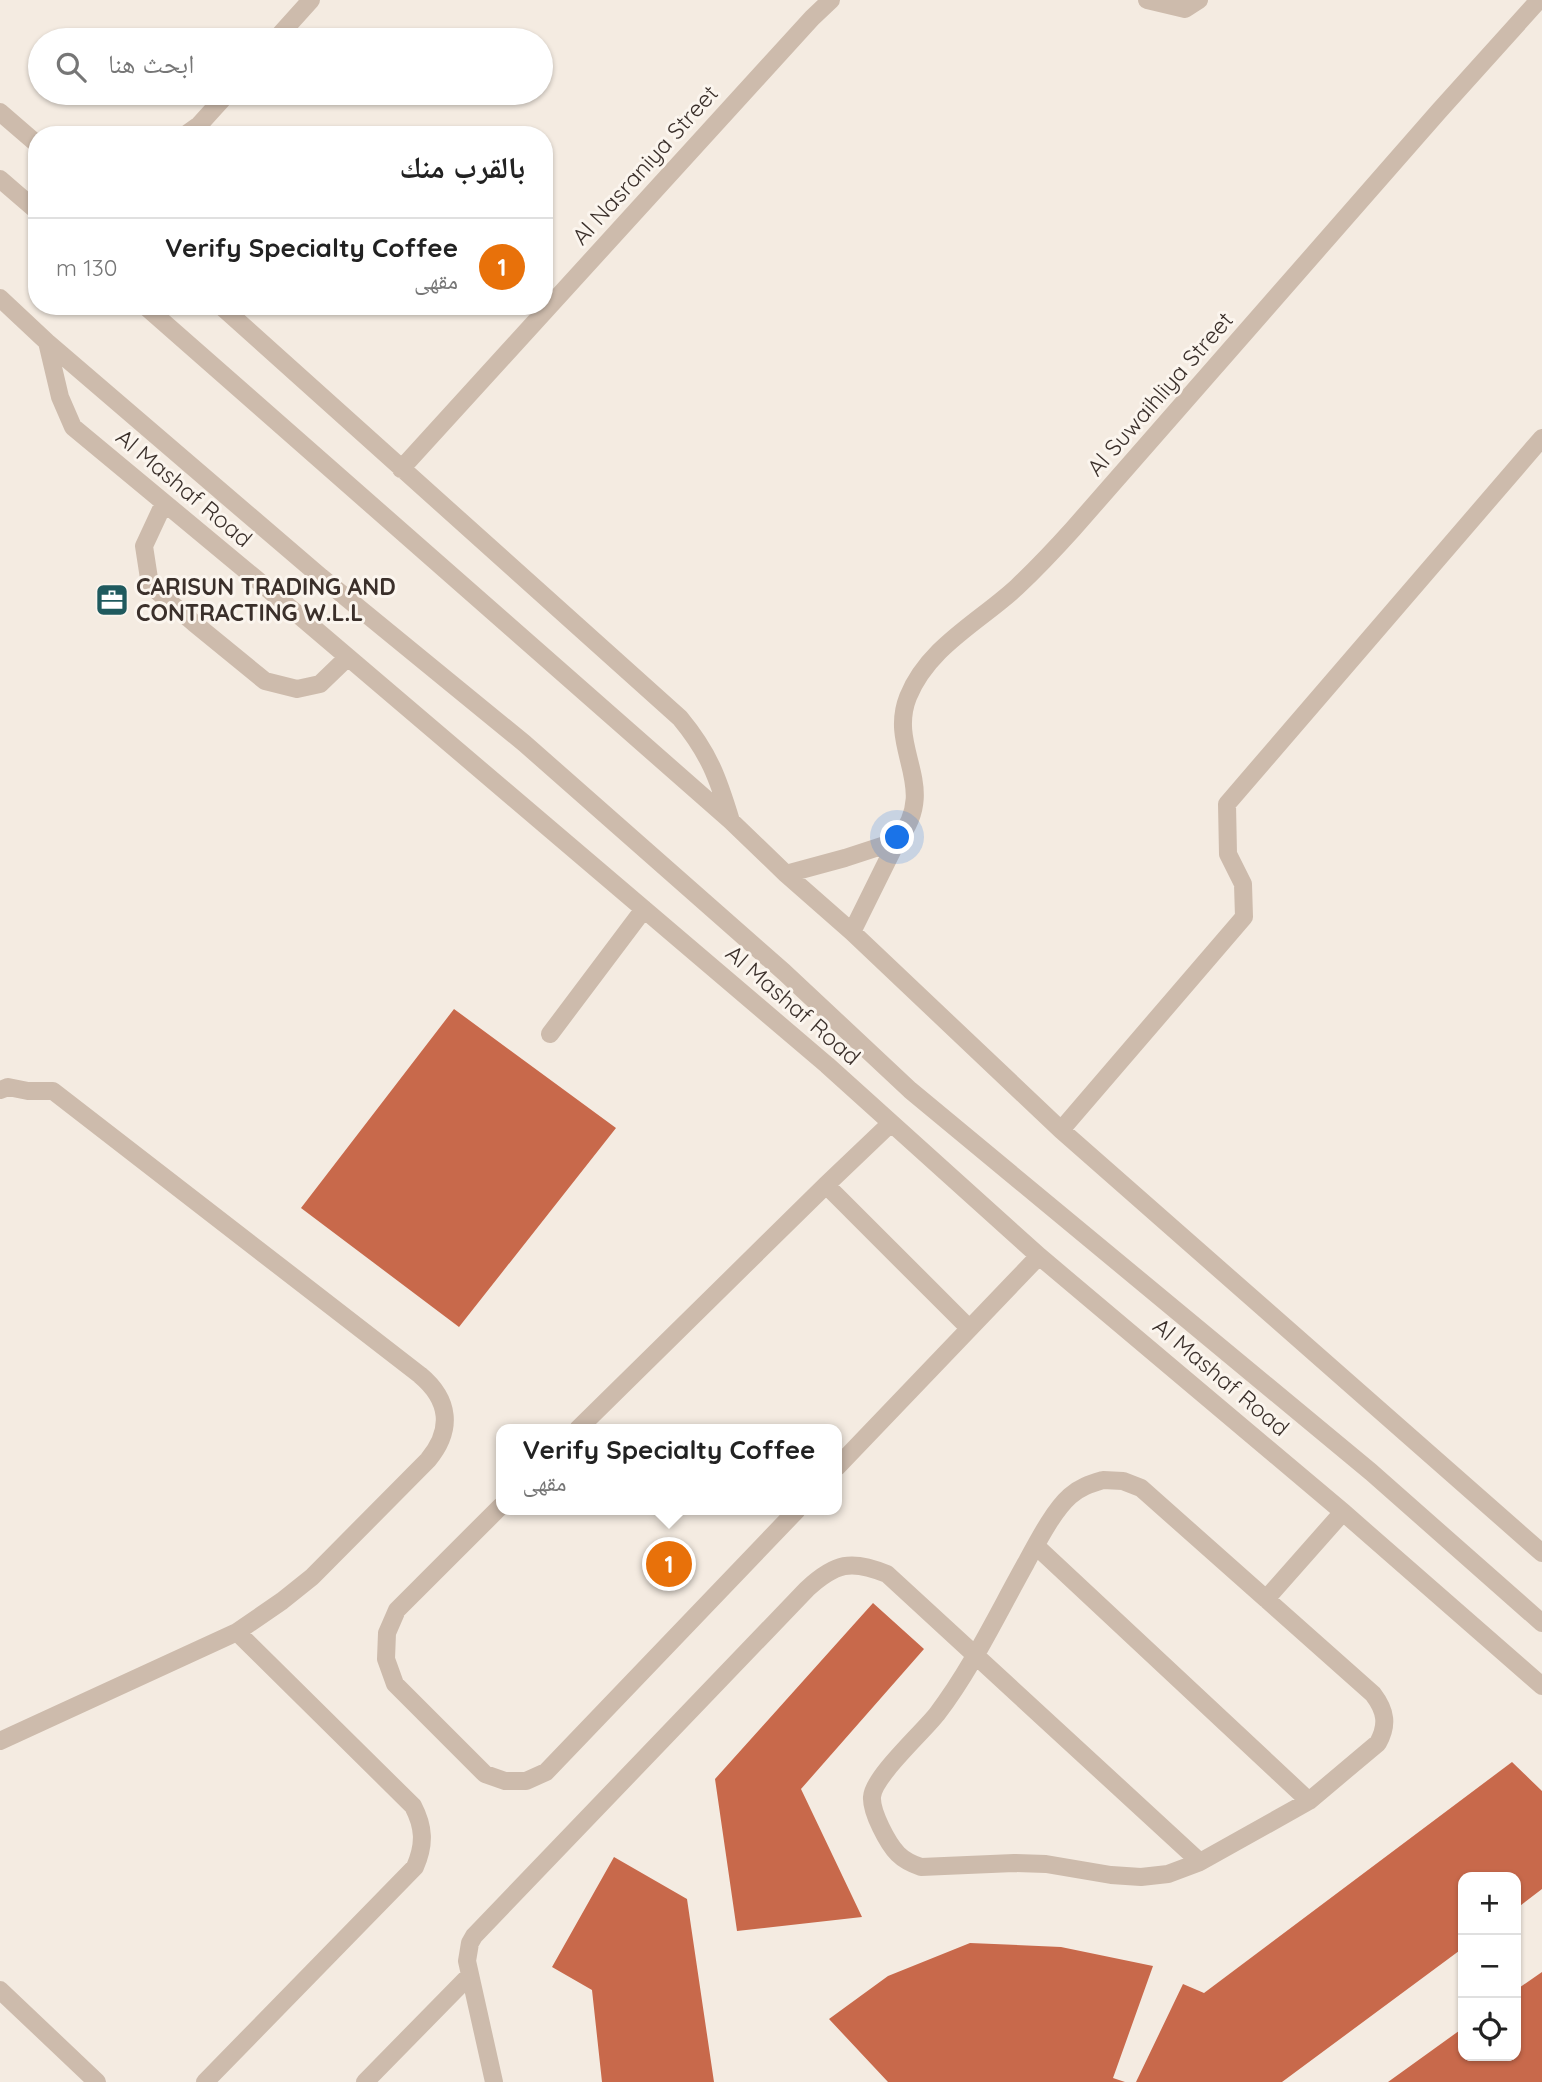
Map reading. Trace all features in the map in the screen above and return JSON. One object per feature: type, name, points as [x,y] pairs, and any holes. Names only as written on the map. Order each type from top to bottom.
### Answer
[{"type":"street","points":[[286,28],[311,0]]},
{"type":"street","name":"Al Nasraniya Street","points":[[553,302],[831,0]]},
{"type":"street","points":[[1147,0],[1185,9],[1199,0]]},
{"type":"street","name":"Al Suwaihliya Street","points":[[852,932],[897,841],[910,821],[915,788],[904,737],[904,710],[915,682],[925,668],[951,640],[1016,587],[1073,529],[1539,0]]},
{"type":"street","points":[[198,126],[217,105]]},
{"type":"street","points":[[0,112],[28,136]]},
{"type":"street","points":[[0,179],[28,203]]},
{"type":"street","name":"Al Mashaf Road","points":[[0,298],[47,342],[321,577],[534,752],[784,972],[910,1090],[1371,1472],[1542,1623]]},
{"type":"street","points":[[155,315],[731,821],[1061,1130],[1542,1553]]},
{"type":"street","points":[[230,315],[680,718],[698,739],[708,757],[719,780],[731,821]]},
{"type":"street","name":"Al Nasraniya Street","points":[[401,469],[541,315]]},
{"type":"street","name":"Al Mashaf Road","points":[[47,342],[60,397],[73,427],[827,1065],[1039,1256],[1343,1512],[1542,1686]]},
{"type":"street","points":[[1061,1130],[1244,917],[1243,884],[1228,854],[1227,804],[1542,438]]},
{"type":"street","points":[[164,503],[144,545],[150,585],[194,623],[265,681],[297,689],[320,684],[348,657]]},
{"type":"street","points":[[786,874],[897,841]]},
{"type":"street","points":[[550,1034],[644,909]]},
{"type":"street","points":[[0,1090],[8,1087],[28,1091],[53,1091],[420,1375],[432,1385],[441,1399],[445,1415],[444,1432],[439,1447],[428,1460],[312,1577],[282,1601],[237,1632],[0,1741]]},
{"type":"street","points":[[583,1424],[891,1124]]},
{"type":"street","points":[[826,1185],[969,1328]]},
{"type":"street","points":[[842,1462],[1039,1256]]},
{"type":"street","points":[[1103,1480],[1123,1481],[1141,1488],[1266,1599],[1373,1695],[1381,1705],[1385,1718],[1384,1731],[1378,1743],[1309,1801],[1200,1862],[1168,1874],[1141,1877],[1035,1863],[921,1867],[907,1862],[896,1852],[873,1808],[874,1787],[879,1778],[938,1713],[975,1655],[1036,1546],[1068,1498],[1084,1486],[1103,1480]]},
{"type":"street","points":[[496,1511],[397,1609],[387,1633],[386,1659],[395,1684],[412,1703],[485,1774],[505,1781],[527,1781],[546,1772],[792,1515]]},
{"type":"street","points":[[1266,1599],[1343,1512]]},
{"type":"street","points":[[1036,1546],[1309,1801]]},
{"type":"street","points":[[494,2082],[467,1961],[470,1943],[480,1928],[807,1589],[823,1574],[844,1566],[867,1566],[887,1574],[1200,1862]]},
{"type":"street","points":[[205,2082],[404,1879],[415,1867],[422,1852],[421,1820],[413,1806],[237,1632]]},
{"type":"street","points":[[365,2082],[470,1975]]},
{"type":"street","points":[[0,1990],[97,2082]]},
{"type":"building","points":[[454,1009],[616,1128],[459,1327],[301,1208]]},
{"type":"building","points":[[873,1603],[924,1649],[801,1789],[862,1917],[737,1931],[715,1779]]},
{"type":"building","points":[[1512,1762],[1542,1791],[1542,1889],[1521,1905],[1521,1872],[1458,1872],[1458,1952],[1282,2082],[1136,2082],[1183,1984],[1204,1993]]},
{"type":"building","points":[[614,1857],[687,1899],[714,2082],[602,2082],[592,1990],[552,1967]]},
{"type":"building","points":[[970,1943],[1061,1947],[1153,1966],[1113,2078],[1125,2082],[888,2082],[829,2019],[888,1976]]},
{"type":"building","points":[[1542,1972],[1542,2082],[1388,2082],[1458,2032],[1458,2061],[1521,2061],[1521,1987]]},
{"type":"place","name":"CARISUN TRADING AND CONTRACTING W.L.L","points":[[112,600]]},
{"type":"place","name":"Verify Specialty Coffee","points":[[669,1564]]}]
